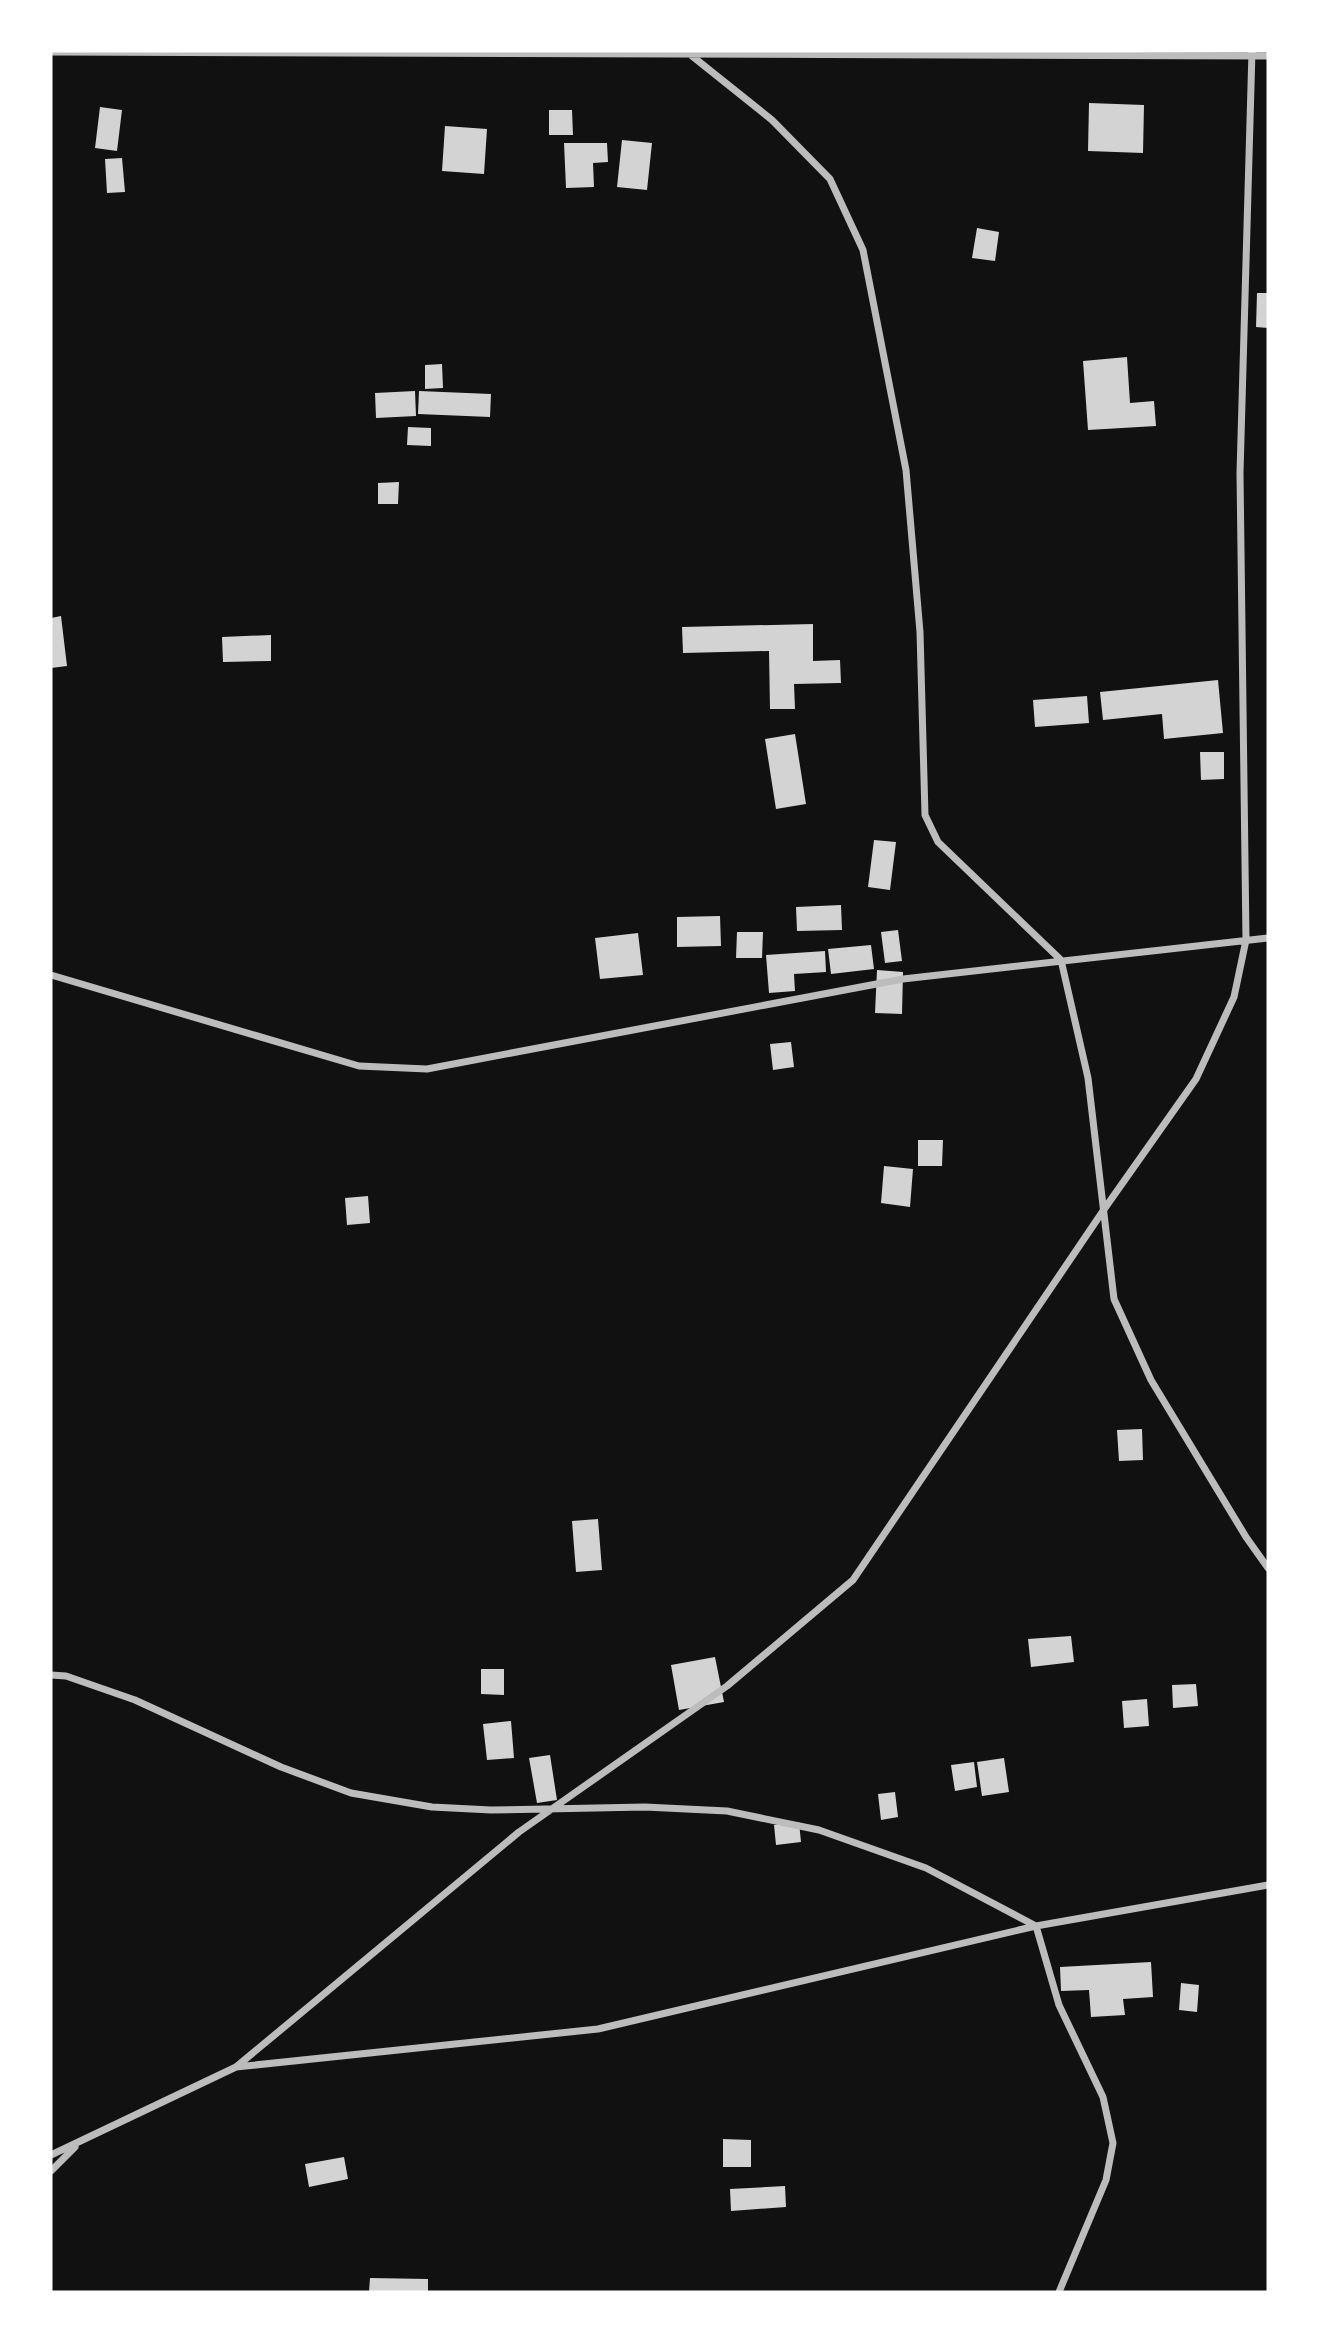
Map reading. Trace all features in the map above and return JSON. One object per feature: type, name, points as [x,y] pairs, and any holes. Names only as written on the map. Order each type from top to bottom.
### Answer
[{"type":"street","points":[[51,52],[692,56],[1252,53],[1268,56]]},
{"type":"street","points":[[51,2155],[236,2067],[519,1832],[727,1686],[853,1580],[1105,1208],[1196,1079],[1234,998],[1246,940],[1240,473],[1252,53]]},
{"type":"street","points":[[692,56],[772,120],[830,179],[863,250],[906,470],[920,632],[925,815],[938,842],[1061,960],[1087,1078],[1105,1208],[1114,1299],[1151,1380],[1246,1537],[1268,1568]]},
{"type":"street","points":[[51,975],[359,1066],[427,1069],[903,979],[1268,938]]},
{"type":"street","points":[[51,1675],[66,1676],[135,1700],[281,1768],[351,1793],[432,1807],[491,1810],[555,1807],[727,1811],[819,1830],[926,1868],[1036,1926],[1059,2005],[1103,2098],[1113,2143],[1106,2180],[1059,2292]]},
{"type":"street","points":[[236,2067],[598,2029],[1036,1926],[1268,1885]]},
{"type":"street","points":[[51,2171],[80,2141]]},
{"type":"building","points":[[1089,103],[1144,105],[1143,153],[1088,151]]},
{"type":"building","points":[[100,107],[122,110],[117,151],[95,148]]},
{"type":"building","points":[[549,110],[572,110],[573,135],[549,135]]},
{"type":"building","points":[[445,126],[487,129],[484,174],[442,171]]},
{"type":"building","points":[[622,140],[652,143],[647,190],[617,187]]},
{"type":"building","points":[[564,143],[607,143],[608,162],[593,163],[594,187],[566,188]]},
{"type":"building","points":[[122,158],[125,192],[107,193],[105,159]]},
{"type":"building","points":[[977,228],[999,232],[995,261],[972,258]]},
{"type":"building","points":[[1257,293],[1268,293],[1268,328],[1256,327]]},
{"type":"building","points":[[1127,357],[1130,403],[1154,401],[1156,426],[1088,430],[1083,361]]},
{"type":"building","points":[[442,364],[443,388],[425,389],[425,365]]},
{"type":"building","points":[[415,391],[416,416],[376,418],[375,393]]},
{"type":"building","points":[[419,391],[491,394],[490,417],[418,414]]},
{"type":"building","points":[[408,427],[431,428],[431,446],[407,445]]},
{"type":"building","points":[[399,482],[398,504],[378,504],[378,483]]},
{"type":"building","points":[[61,616],[67,666],[51,668],[51,618]]},
{"type":"building","points":[[813,624],[813,661],[840,660],[841,683],[794,684],[795,709],[770,709],[769,651],[683,653],[682,627]]},
{"type":"building","points":[[271,635],[271,661],[223,662],[222,637]]},
{"type":"building","points":[[1218,680],[1223,733],[1164,739],[1162,714],[1103,720],[1100,692]]},
{"type":"building","points":[[1087,696],[1089,723],[1035,727],[1033,700]]},
{"type":"building","points":[[795,734],[806,804],[776,809],[765,739]]},
{"type":"building","points":[[1200,752],[1224,752],[1224,779],[1201,780]]},
{"type":"building","points":[[874,840],[896,842],[890,890],[868,887]]},
{"type":"building","points":[[841,905],[842,930],[797,931],[796,907]]},
{"type":"building","points":[[720,916],[721,946],[677,947],[677,917]]},
{"type":"building","points":[[898,930],[902,961],[885,963],[881,932]]},
{"type":"building","points":[[737,932],[763,932],[762,958],[736,958]]},
{"type":"building","points":[[638,933],[643,975],[600,979],[595,938]]},
{"type":"building","points":[[871,945],[874,969],[831,974],[828,949]]},
{"type":"building","points":[[825,951],[826,972],[794,974],[795,991],[769,993],[766,955]]},
{"type":"building","points":[[877,970],[903,972],[902,1014],[875,1013]]},
{"type":"building","points":[[791,1042],[794,1067],[773,1070],[770,1044]]},
{"type":"building","points":[[918,1140],[943,1140],[942,1166],[918,1166]]},
{"type":"building","points":[[884,1166],[913,1169],[910,1207],[881,1203]]},
{"type":"building","points":[[368,1196],[370,1223],[347,1225],[345,1198]]},
{"type":"building","points":[[1142,1429],[1143,1460],[1119,1461],[1117,1430]]},
{"type":"building","points":[[598,1519],[602,1570],[576,1572],[572,1521]]},
{"type":"building","points":[[1071,1636],[1074,1662],[1031,1667],[1028,1639]]},
{"type":"building","points":[[715,1657],[724,1702],[679,1710],[671,1665]]},
{"type":"building","points":[[481,1669],[504,1669],[504,1695],[481,1694]]},
{"type":"building","points":[[1196,1684],[1198,1706],[1173,1708],[1172,1685]]},
{"type":"building","points":[[1147,1699],[1149,1726],[1124,1728],[1122,1701]]},
{"type":"building","points":[[511,1721],[514,1758],[487,1760],[483,1724]]},
{"type":"building","points":[[550,1755],[557,1800],[537,1803],[529,1758]]},
{"type":"building","points":[[1004,1758],[1009,1792],[982,1796],[977,1762]]},
{"type":"building","points":[[974,1762],[977,1787],[955,1791],[951,1765]]},
{"type":"building","points":[[895,1792],[898,1817],[881,1820],[878,1794]]},
{"type":"building","points":[[799,1822],[801,1842],[776,1845],[774,1825]]},
{"type":"building","points":[[1151,1962],[1153,1997],[1123,1999],[1125,2015],[1091,2017],[1089,1990],[1061,1991],[1060,1967]]},
{"type":"building","points":[[1181,1983],[1199,1985],[1197,2012],[1179,2010]]},
{"type":"building","points":[[723,2139],[751,2140],[751,2167],[723,2167]]},
{"type":"building","points":[[344,2157],[348,2179],[309,2187],[305,2164]]},
{"type":"building","points":[[785,2186],[786,2207],[731,2211],[730,2189]]},
{"type":"building","points":[[370,2278],[428,2279],[428,2292],[369,2292]]}]
